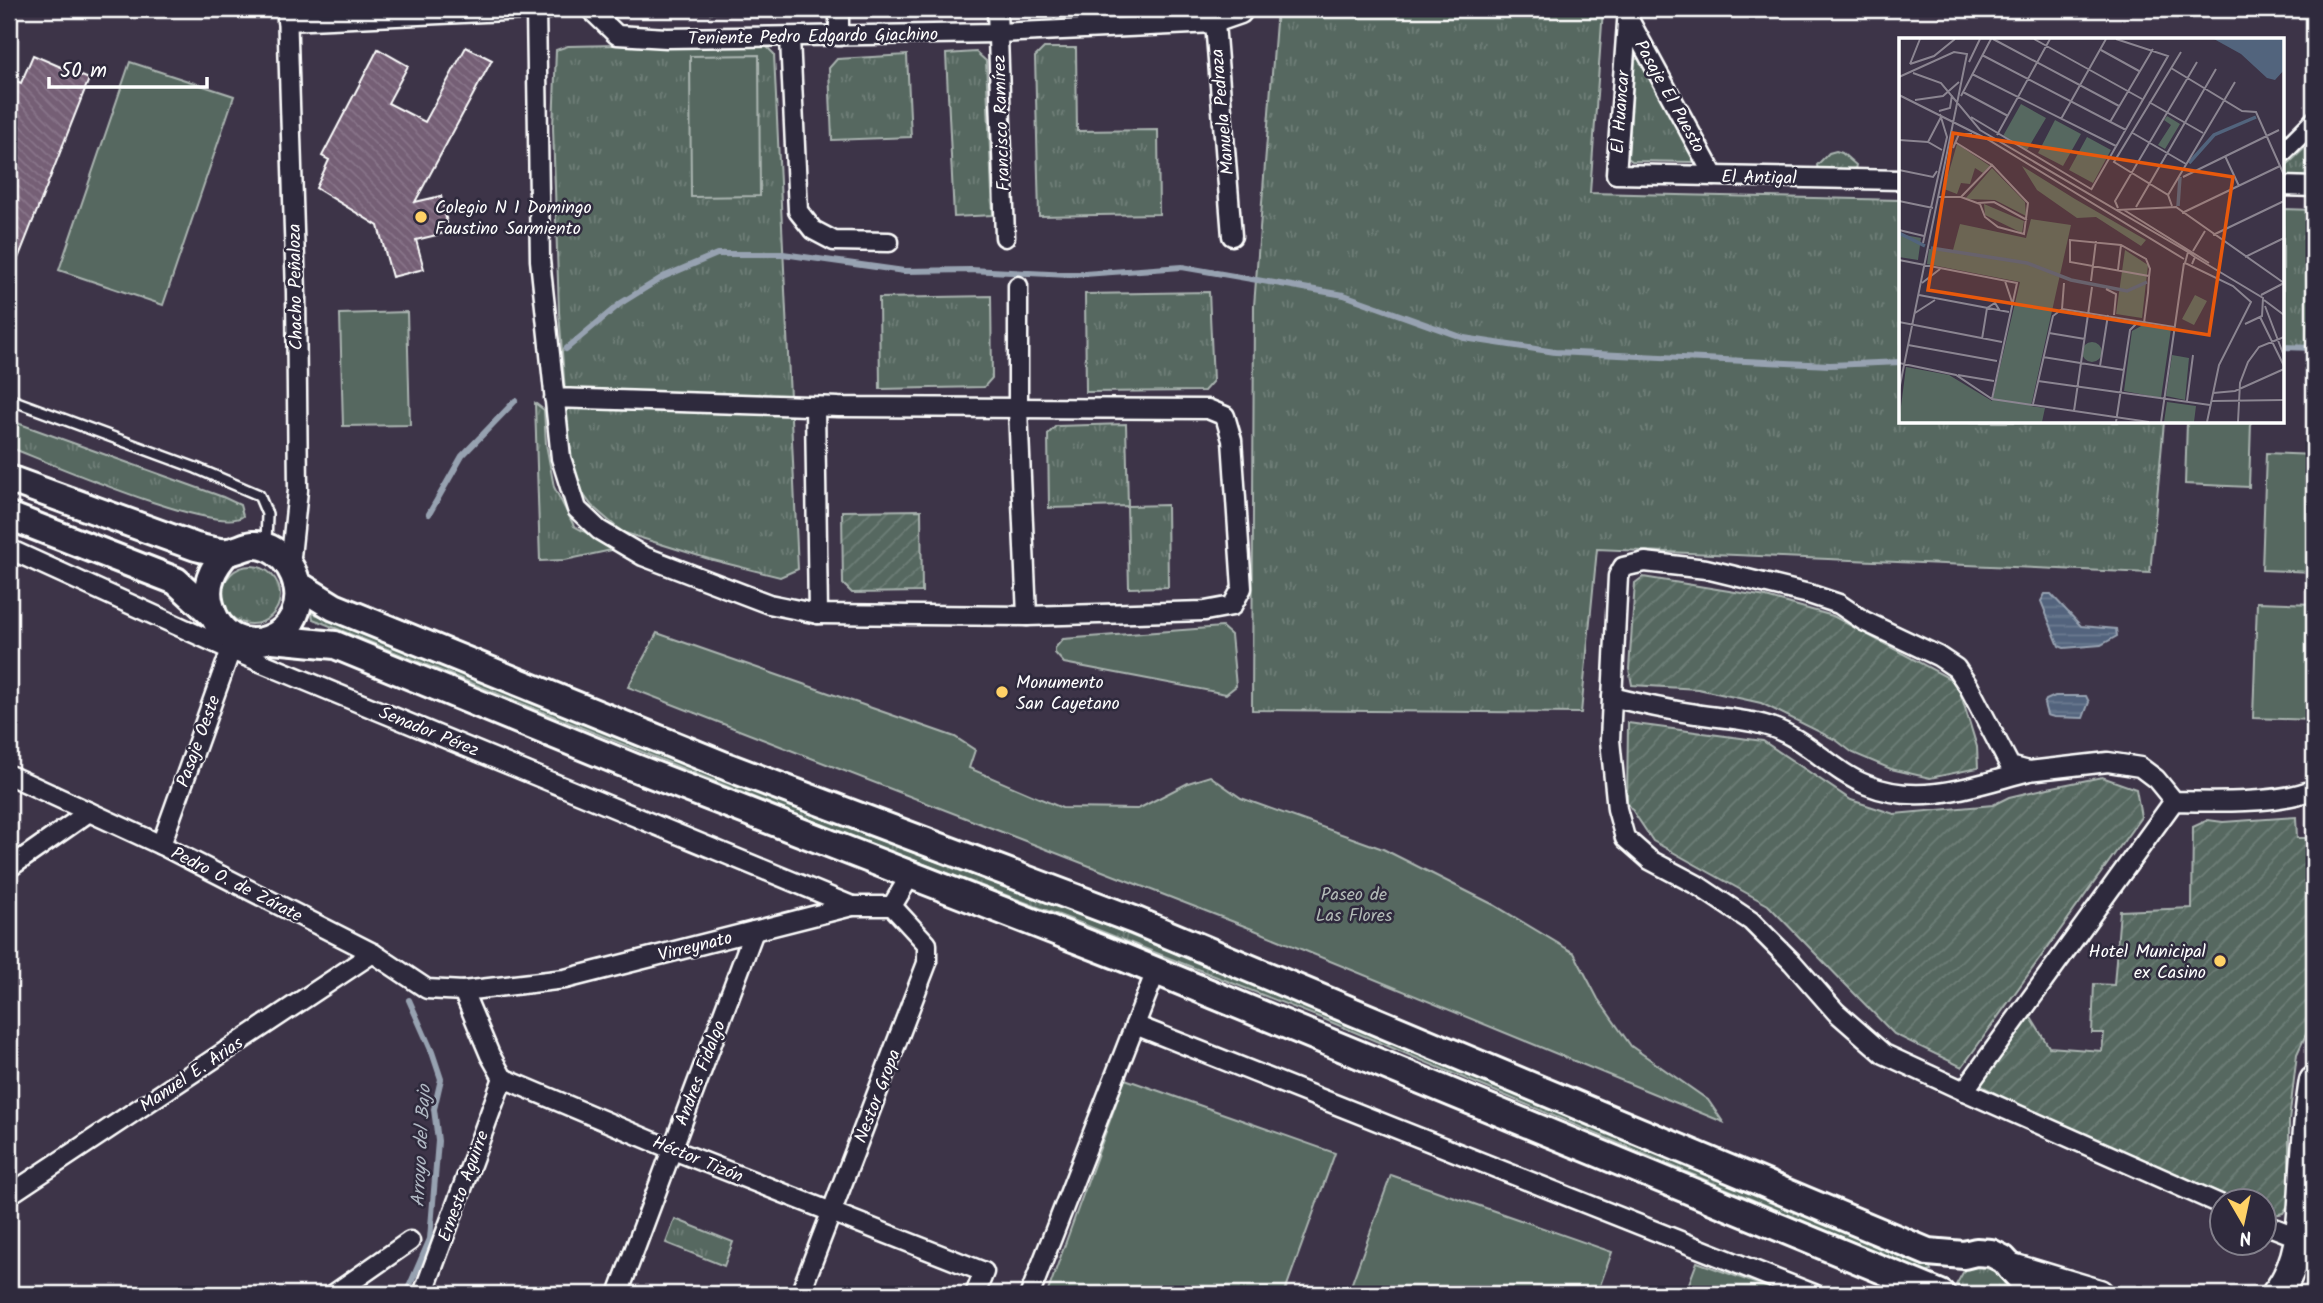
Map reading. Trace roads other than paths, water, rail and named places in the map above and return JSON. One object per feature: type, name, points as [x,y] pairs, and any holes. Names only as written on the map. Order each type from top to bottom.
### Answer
[{"type":"main road","points":[[9,478],[196,547],[227,552]]},
{"type":"main road","points":[[9,516],[176,581],[213,615],[233,644],[259,643],[273,639],[335,645],[633,767],[1156,971],[1940,1294],[1943,1275],[1952,1263],[1964,1255]]},
{"type":"main road","points":[[213,615],[208,598],[209,580],[216,564],[227,552],[246,545],[265,547],[279,554],[294,575],[334,607],[728,766],[1133,920],[1927,1252],[1964,1255],[1976,1252],[1991,1253],[2003,1259],[2022,1284],[2099,1294]]},
{"type":"main road","points":[[273,639],[286,629],[295,615],[299,598],[294,575]]},
{"type":"main road","points":[[2277,1294],[2292,1267],[2300,1238],[2309,1113],[2314,1081]]},
{"type":"street","points":[[287,15],[542,9],[540,261],[554,398],[561,458],[570,490],[577,509],[599,530],[655,561],[769,604],[818,614],[1027,616],[1205,611],[1232,606],[1242,589],[1232,440],[1225,416],[1208,409],[816,407],[554,398]]},
{"type":"street","name":"Teniente Pedro Edgardo Giachino","points":[[590,9],[617,34],[667,38],[997,33],[1215,23]]},
{"type":"street","points":[[839,9],[839,36]]},
{"type":"street","name":"Francisco Ramírez","points":[[997,9],[1005,237]]},
{"type":"street","name":"Manuela Pedraza","points":[[1232,236],[1215,23],[1241,14],[1245,9]]},
{"type":"street","name":"El Huancar","points":[[1616,174],[1627,13]]},
{"type":"street","name":"Pasaje El Puesto","points":[[1627,13],[1714,176]]},
{"type":"street","name":"Chacho Peñaloza","points":[[287,15],[299,489],[294,575]]},
{"type":"street","points":[[790,38],[798,211],[813,230],[834,242],[889,243]]},
{"type":"street","points":[[2284,151],[2314,121]]},
{"type":"street","name":"El Antigal","points":[[1616,174],[1899,180]]},
{"type":"street","points":[[2284,186],[2314,187]]},
{"type":"street","points":[[1018,286],[1018,409],[1027,616]]},
{"type":"street","points":[[816,407],[818,614]]},
{"type":"street","name":"Senador Pérez","points":[[9,549],[852,906]]},
{"type":"street","points":[[2029,771],[2010,766],[1969,687],[1956,668],[1938,656],[1864,621],[1839,604],[1706,569],[1645,562],[1623,567],[1618,576],[1610,740],[1617,809],[1625,838],[1650,860],[1697,885],[1751,921],[1836,1012],[1884,1054],[2208,1200]]},
{"type":"street","name":"Pasaje Oeste","points":[[161,845],[233,644]]},
{"type":"street","points":[[1612,698],[1753,722],[1785,733],[1866,785],[1904,795],[1937,795],[2029,771],[2108,762],[2140,767],[2156,779],[2174,801],[2215,803],[2266,799],[2314,789]]},
{"type":"street","name":"Pedro O. de Zárate","points":[[9,775],[161,845],[373,953],[427,989],[463,991]]},
{"type":"street","points":[[1964,1091],[2174,801]]},
{"type":"street","points":[[9,868],[89,812]]},
{"type":"street","points":[[892,906],[910,876]]},
{"type":"street","name":"Virreynato","points":[[463,991],[565,979],[852,906],[892,906]]},
{"type":"street","name":"Nestor Gropa","points":[[800,1294],[927,963],[927,944],[892,906]]},
{"type":"street","name":"Andres Fidalgo","points":[[618,1294],[754,931]]},
{"type":"street","name":"Manuel E. Arias","points":[[9,1195],[373,953]]},
{"type":"street","points":[[1030,1294],[1156,971]]},
{"type":"street","points":[[463,991],[490,1055],[503,1078]]},
{"type":"street","points":[[1135,1025],[1814,1294]]},
{"type":"street","name":"Héctor Tizón","points":[[503,1078],[671,1149],[984,1272],[975,1294]]},
{"type":"street","name":"Ernesto Aguirre","points":[[423,1294],[503,1078]]},
{"type":"street","points":[[2278,1230],[2300,1238]]},
{"type":"street","points":[[334,1294],[410,1241]]},
{"type":"lane","points":[[9,399],[196,468],[259,495],[267,514],[265,547]]},
{"type":"water","points":[[2045,594],[2051,594],[2081,626],[2116,629],[2117,636],[2101,645],[2064,648],[2059,646],[2041,601]]},
{"type":"water","points":[[2055,696],[2086,696],[2089,702],[2083,718],[2047,715],[2044,704]]},
{"type":"waterway","points":[[566,349],[621,303],[663,277],[717,254],[783,254],[904,271],[970,270],[1070,275],[1182,267],[1344,295],[1464,338],[1555,352],[1830,365],[1899,362]]},
{"type":"waterway","points":[[2284,347],[2314,348]]},
{"type":"waterway","points":[[429,514],[462,456],[515,401]]},
{"type":"waterway","name":"Arroyo del Bajo","points":[[406,1294],[430,1239],[438,1141],[434,1109],[441,1079],[409,1000]]},
{"type":"place","name":"Colegio N 1 Domingo Faustino Sarmiento","points":[[421,217]]},
{"type":"place","name":"Monumento San Cayetano","points":[[1002,692]]},
{"type":"place","name":"Hotel Municipal ex Casino","points":[[2220,961]]},
{"type":"park label","name":"Paseo de Las Flores","points":[[1354,904]]}]
